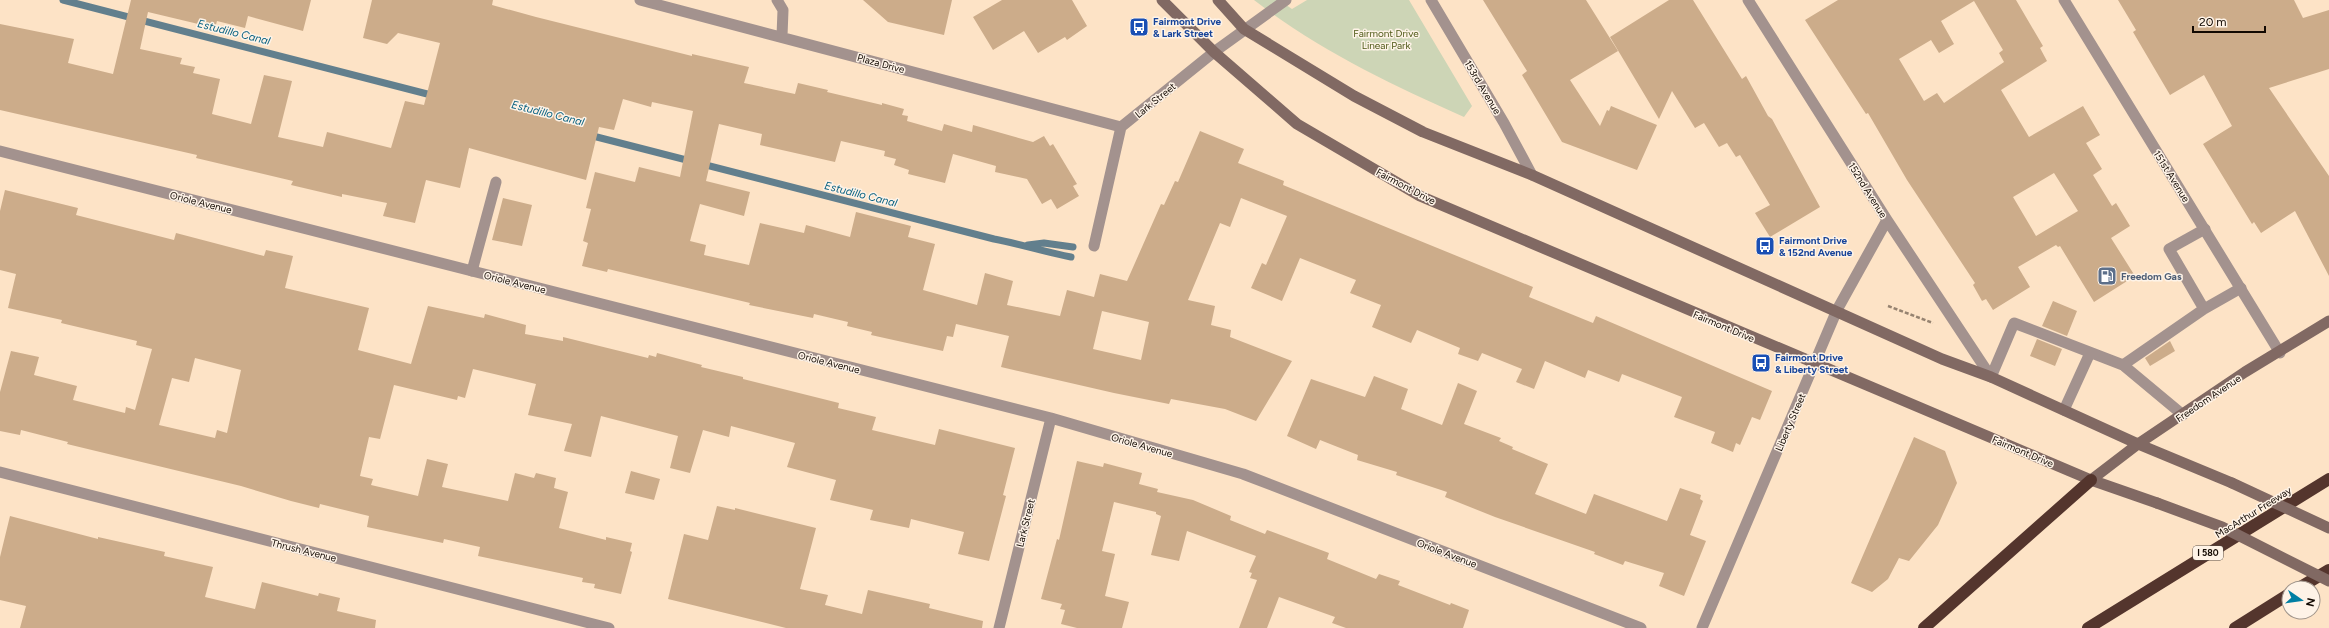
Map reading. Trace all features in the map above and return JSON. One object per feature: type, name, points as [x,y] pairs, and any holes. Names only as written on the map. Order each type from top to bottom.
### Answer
[{"type":"highway","name":"MacArthur Freeway","points":[[2088,628],[2329,479]]},
{"type":"highway","points":[[1924,628],[2091,480]]},
{"type":"highway","points":[[2312,580],[2329,570]]},
{"type":"highway","points":[[2235,628],[2281,599]]},
{"type":"main road","name":"Fairmont Drive","points":[[1162,0],[1214,52],[1298,124],[1420,196],[2091,480],[2222,527],[2329,581]]},
{"type":"main road","points":[[1218,0],[1244,29],[1354,96],[1424,132],[1532,175],[1837,310],[1942,359],[1992,377],[2138,444],[2232,483],[2329,528]]},
{"type":"main road","name":"Freedom Avenue","points":[[2091,480],[2138,444],[2245,372],[2280,353],[2329,321]]},
{"type":"street","name":"Plaza Drive","points":[[640,0],[782,36],[1121,127]]},
{"type":"street","points":[[777,0],[783,10],[782,36]]},
{"type":"street","name":"Lark Street","points":[[1121,127],[1214,52],[1286,0]]},
{"type":"street","name":"153rd Avenue","points":[[1431,0],[1504,123],[1532,175]]},
{"type":"street","name":"152nd Avenue","points":[[1748,0],[1887,220],[1992,377]]},
{"type":"street","name":"151st Avenue","points":[[2064,0],[2280,353]]},
{"type":"street","points":[[1094,246],[1121,127]]},
{"type":"street","name":"Oriole Avenue","points":[[0,151],[1051,418],[1243,474],[1641,628]]},
{"type":"street","points":[[472,271],[496,182]]},
{"type":"street","name":"Liberty Street","points":[[1702,628],[1837,310],[1887,220]]},
{"type":"street","points":[[2204,309],[2169,249],[2205,229]]},
{"type":"street","points":[[2123,365],[2204,309],[2241,288]]},
{"type":"street","points":[[1992,377],[2014,323],[2123,365],[2183,415]]},
{"type":"street","points":[[2064,410],[2090,353]]},
{"type":"street","name":"Lark Street","points":[[999,628],[1051,418]]},
{"type":"street","name":"Thrush Avenue","points":[[0,472],[609,628]]},
{"type":"path","points":[[1888,306],[1936,324]]},
{"type":"green space","name":"Fairmont Drive Linear Park","points":[[1254,0],[1279,0],[1292,9],[1307,0],[1409,0],[1472,106],[1464,117],[1382,79],[1303,35]]},
{"type":"building","points":[[131,0],[311,0],[303,31],[248,16],[245,28],[217,21],[215,28],[148,12],[140,49],[182,58],[180,64],[195,67],[193,73],[220,79],[212,114],[251,124],[264,75],[292,81],[278,137],[323,147],[327,132],[391,148],[405,101],[424,105],[440,43],[398,33],[387,44],[363,38],[372,0],[493,0],[492,5],[536,17],[692,56],[692,54],[749,67],[744,83],[795,94],[798,83],[828,90],[827,92],[882,105],[882,103],[904,109],[902,115],[908,116],[907,121],[942,131],[944,124],[972,132],[973,125],[1033,142],[1044,136],[1050,146],[1053,144],[1077,184],[1073,186],[1079,196],[1057,209],[1051,199],[1042,204],[1027,179],[995,172],[996,166],[953,154],[945,183],[908,174],[909,170],[894,165],[896,159],[884,156],[885,151],[841,141],[835,162],[760,145],[762,134],[719,124],[706,181],[750,192],[744,216],[700,204],[690,241],[706,245],[704,255],[749,265],[760,223],[804,233],[806,225],[850,237],[856,212],[911,226],[908,237],[935,244],[923,290],[977,305],[985,273],[1013,281],[1007,305],[1060,316],[1067,290],[1094,297],[1100,274],[1127,281],[1161,204],[1164,205],[1175,181],[1178,182],[1200,131],[1244,149],[1238,163],[1284,181],[1283,185],[1533,287],[1529,297],[1593,323],[1596,316],[1772,391],[1760,420],[1752,417],[1740,445],[1736,443],[1733,452],[1711,443],[1715,432],[1674,417],[1682,397],[1622,374],[1619,382],[1588,370],[1585,378],[1545,361],[1534,389],[1516,382],[1522,369],[1482,353],[1478,361],[1458,354],[1460,348],[1417,330],[1411,343],[1372,327],[1381,305],[1350,293],[1356,280],[1300,258],[1282,301],[1251,288],[1262,263],[1266,265],[1287,216],[1241,198],[1230,227],[1220,223],[1188,300],[1215,306],[1211,325],[1231,330],[1230,337],[1292,361],[1256,421],[1225,409],[1171,399],[1169,404],[1001,367],[1009,336],[956,324],[953,337],[947,336],[943,351],[871,335],[872,332],[847,326],[848,322],[814,314],[813,318],[749,305],[750,303],[608,269],[607,272],[582,266],[588,243],[583,241],[591,209],[586,208],[595,172],[635,182],[639,167],[680,177],[693,111],[652,102],[651,107],[623,99],[614,130],[599,127],[586,180],[469,148],[460,188],[426,180],[415,223],[383,216],[387,203],[342,194],[342,197],[291,185],[293,181],[196,158],[197,155],[0,110],[0,24],[74,39],[68,63],[113,74]],"holes":[[[1102,311],[1149,322],[1141,360],[1093,349]]]},
{"type":"building","points":[[863,0],[952,0],[944,35],[888,22]]},
{"type":"building","points":[[1002,0],[1072,0],[1087,26],[1067,40],[1065,37],[1038,53],[1024,31],[993,50],[973,17]]},
{"type":"building","points":[[1483,0],[1586,0],[1618,51],[1570,80],[1600,126],[1607,110],[1609,111],[1611,106],[1657,125],[1637,170],[1562,142],[1522,75],[1527,71]]},
{"type":"building","points":[[1669,0],[1693,0],[1742,79],[1746,76],[1768,116],[1772,119],[1820,207],[1770,237],[1755,213],[1770,205],[1740,155],[1736,157],[1727,143],[1719,147],[1704,123],[1695,128],[1672,91],[1659,119],[1610,37]]},
{"type":"building","points":[[1838,0],[2016,0],[2043,46],[2040,48],[2047,61],[2001,90],[2029,137],[2083,106],[2100,135],[2086,143],[2102,169],[2093,175],[2112,206],[2116,203],[2130,226],[2111,238],[2135,276],[2094,302],[2060,246],[2058,247],[2056,245],[2018,267],[2030,287],[1993,310],[1986,299],[1982,301],[1973,285],[1975,283],[1907,180],[1868,113],[1866,114],[1805,20]],"holes":[[[1974,1],[2003,50],[1999,53],[2004,62],[1944,103],[1937,93],[1924,101],[1899,59],[1931,40],[1939,53],[1954,44],[1941,21]],[[2054,173],[2078,211],[2036,236],[2013,197]]]},
{"type":"building","points":[[2118,0],[2294,0],[2303,18],[2329,10],[2329,69],[2269,88],[2329,176],[2329,276],[2295,211],[2261,233],[2254,222],[2252,224],[2203,144],[2232,126],[2204,75],[2170,95],[2133,32],[2136,30]]},
{"type":"building","points":[[5,190],[78,208],[76,215],[174,240],[176,233],[264,256],[266,250],[293,256],[285,288],[369,308],[358,350],[411,364],[428,306],[484,318],[485,314],[526,325],[525,334],[563,341],[563,337],[648,358],[649,355],[656,357],[657,353],[702,365],[701,367],[743,377],[743,379],[839,403],[838,408],[876,417],[872,430],[935,445],[939,429],[1015,448],[1003,495],[1006,496],[989,561],[958,554],[964,532],[911,519],[909,528],[870,520],[873,510],[830,500],[836,480],[787,467],[795,443],[731,426],[729,437],[703,430],[690,473],[670,468],[678,436],[601,416],[591,457],[564,451],[572,424],[528,415],[536,384],[473,369],[465,398],[458,396],[457,400],[394,385],[380,439],[369,437],[360,476],[373,479],[371,485],[418,496],[427,459],[448,464],[442,487],[508,501],[515,473],[534,478],[536,473],[556,478],[554,488],[568,492],[559,528],[606,540],[606,537],[632,543],[630,551],[632,552],[621,594],[594,588],[595,584],[582,582],[583,578],[478,556],[480,547],[444,539],[443,543],[367,527],[369,516],[320,504],[319,508],[241,486],[67,444],[68,442],[21,430],[20,435],[0,431],[0,392],[11,351],[39,357],[34,375],[77,386],[73,400],[125,413],[126,407],[135,410],[152,349],[136,345],[137,341],[61,323],[62,320],[8,308],[16,274],[0,270],[0,211]],"holes":[[[195,358],[241,370],[227,433],[217,430],[215,438],[159,425],[172,378],[189,382]]]},
{"type":"building","points":[[503,198],[532,205],[522,246],[492,240]]},
{"type":"building","points":[[2053,301],[2077,311],[2067,336],[2042,326]]},
{"type":"building","points":[[2037,339],[2062,349],[2055,366],[2030,356]]},
{"type":"building","points":[[2170,341],[2175,351],[2150,366],[2145,358]]},
{"type":"building","points":[[1374,376],[1408,389],[1401,409],[1442,425],[1458,383],[1477,391],[1464,424],[1501,438],[1499,441],[1513,447],[1512,449],[1548,464],[1535,494],[1586,514],[1594,494],[1667,521],[1680,488],[1701,495],[1700,499],[1703,501],[1690,535],[1706,541],[1684,596],[1659,586],[1664,573],[1625,561],[1623,565],[1594,554],[1595,552],[1495,517],[1445,497],[1447,492],[1396,475],[1397,472],[1357,460],[1358,455],[1320,440],[1316,449],[1287,436],[1311,379],[1365,397]]},
{"type":"building","points":[[1914,437],[1945,451],[1957,483],[1938,525],[1909,561],[1899,558],[1888,579],[1872,592],[1851,583]]},
{"type":"building","points":[[1077,461],[1103,467],[1104,463],[1142,473],[1139,484],[1158,489],[1157,492],[1193,500],[1231,516],[1230,520],[1265,534],[1267,530],[1329,553],[1327,559],[1376,579],[1379,574],[1400,581],[1398,585],[1450,605],[1451,603],[1469,610],[1463,628],[1346,628],[1332,623],[1335,617],[1279,597],[1267,628],[1239,628],[1257,580],[1250,578],[1252,573],[1249,572],[1256,556],[1187,531],[1179,561],[1151,555],[1161,516],[1156,514],[1156,512],[1114,502],[1102,551],[1115,554],[1105,596],[1129,602],[1122,628],[1077,628],[1061,624],[1065,610],[1060,609],[1062,604],[1041,599],[1057,539],[1059,540]]},
{"type":"building","points":[[631,471],[660,479],[654,500],[625,493]]},
{"type":"building","points":[[717,506],[735,510],[735,508],[816,528],[800,589],[828,595],[825,605],[862,614],[868,590],[930,604],[929,608],[983,621],[982,628],[786,628],[668,599],[684,534],[708,540]]},
{"type":"building","points":[[10,516],[98,539],[98,537],[165,552],[164,556],[213,567],[205,597],[255,609],[262,582],[318,596],[319,593],[340,598],[337,611],[376,620],[375,628],[20,628],[26,606],[0,600],[0,557]]},
{"type":"waterway","name":"Estudillo Canal","points":[[63,0],[435,96]]},
{"type":"waterway","name":"Estudillo Canal","points":[[589,135],[994,239],[1071,257]]},
{"type":"waterway","name":"Estudillo Canal","points":[[1028,245],[1044,243],[1073,247]]},
{"type":"place","name":"Fairmont Drive & Lark Street","points":[[1139,27]]},
{"type":"place","name":"Fairmont Drive & 152nd Avenue","points":[[1765,246]]},
{"type":"place","name":"Freedom Gas","points":[[2107,276]]},
{"type":"place","name":"Fairmont Drive & Liberty Street","points":[[1761,363]]}]
